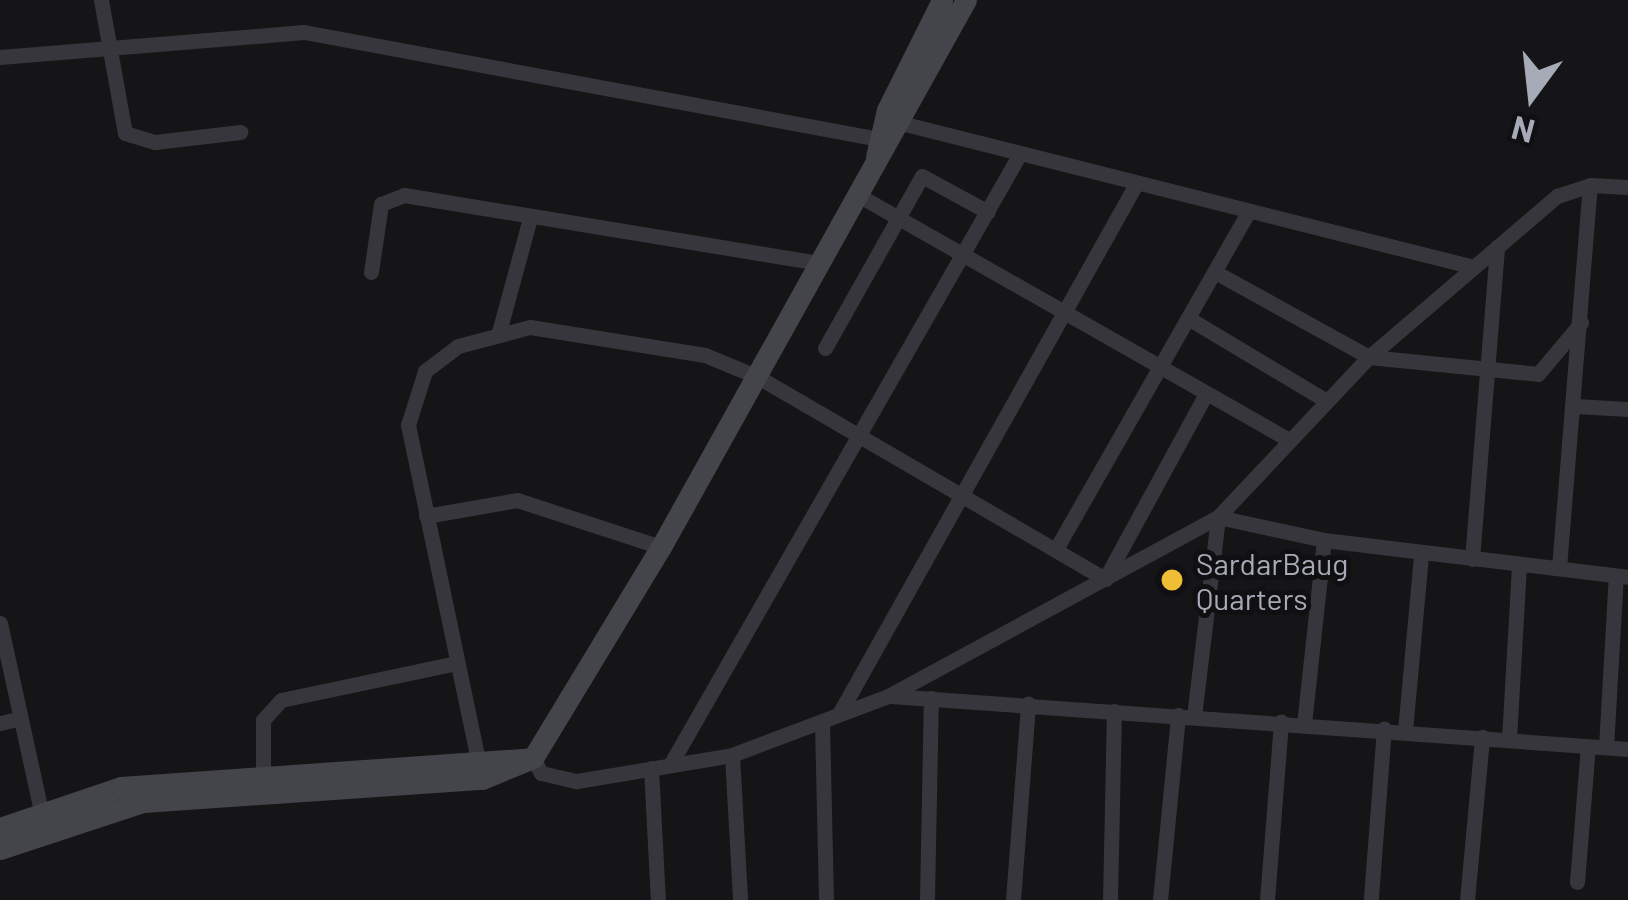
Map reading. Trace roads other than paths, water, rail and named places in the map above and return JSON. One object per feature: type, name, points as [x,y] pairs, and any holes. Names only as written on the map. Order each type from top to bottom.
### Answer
[{"type":"street","points":[[101,0],[125,133],[155,142],[240,132]]},
{"type":"street","points":[[886,140],[942,0]]},
{"type":"street","points":[[0,828],[143,802],[482,779],[533,758],[661,547],[966,0]]},
{"type":"street","points":[[0,57],[304,32],[886,140],[1018,157],[1474,267]]},
{"type":"street","points":[[670,765],[1018,157]]},
{"type":"street","points":[[825,348],[922,176],[988,212]]},
{"type":"street","points":[[839,714],[959,492],[1136,184]]},
{"type":"street","points":[[1558,568],[1576,406],[1590,185]]},
{"type":"street","points":[[0,849],[43,820],[121,788],[533,758],[555,780],[732,755],[822,723],[888,696],[1218,517],[1369,357],[1557,196],[1590,185],[1628,187]]},
{"type":"street","points":[[858,195],[1287,439]]},
{"type":"street","points":[[371,272],[375,224],[391,197],[820,263]]},
{"type":"street","points":[[1056,549],[1249,211]]},
{"type":"street","points":[[499,332],[530,218]]},
{"type":"street","points":[[1472,559],[1497,247]]},
{"type":"street","points":[[1215,272],[1369,357],[1538,374],[1581,323]]},
{"type":"street","points":[[1188,318],[1325,400]]},
{"type":"street","points":[[478,760],[408,425],[417,387],[439,356],[499,332],[530,327],[676,348],[758,377],[1105,579]]},
{"type":"street","points":[[1105,579],[1206,394]]},
{"type":"street","points":[[1576,406],[1628,409]]},
{"type":"street","points":[[426,516],[517,500],[661,547]]},
{"type":"street","points":[[1218,517],[1324,540],[1622,577],[1577,882]]},
{"type":"street","points":[[1160,900],[1218,517]]},
{"type":"street","points":[[1304,724],[1324,540]]},
{"type":"street","points":[[1405,731],[1421,554]]},
{"type":"street","points":[[1509,739],[1519,565]]},
{"type":"street","points":[[0,622],[43,820]]},
{"type":"street","points":[[263,775],[263,719],[280,700],[457,663]]},
{"type":"street","points":[[888,696],[1628,749]]},
{"type":"street","points":[[927,900],[931,698]]},
{"type":"street","points":[[1013,900],[1028,704]]},
{"type":"street","points":[[1110,900],[1114,711]]},
{"type":"street","points":[[0,723],[18,719]]},
{"type":"street","points":[[1267,900],[1281,722]]},
{"type":"street","points":[[822,723],[826,900]]},
{"type":"street","points":[[1371,897],[1384,729]]},
{"type":"street","points":[[1467,900],[1482,737]]},
{"type":"street","points":[[732,755],[740,900]]},
{"type":"street","points":[[651,768],[658,900]]},
{"type":"place","name":"SardarBaug Quarters","points":[[1172,580]]}]
